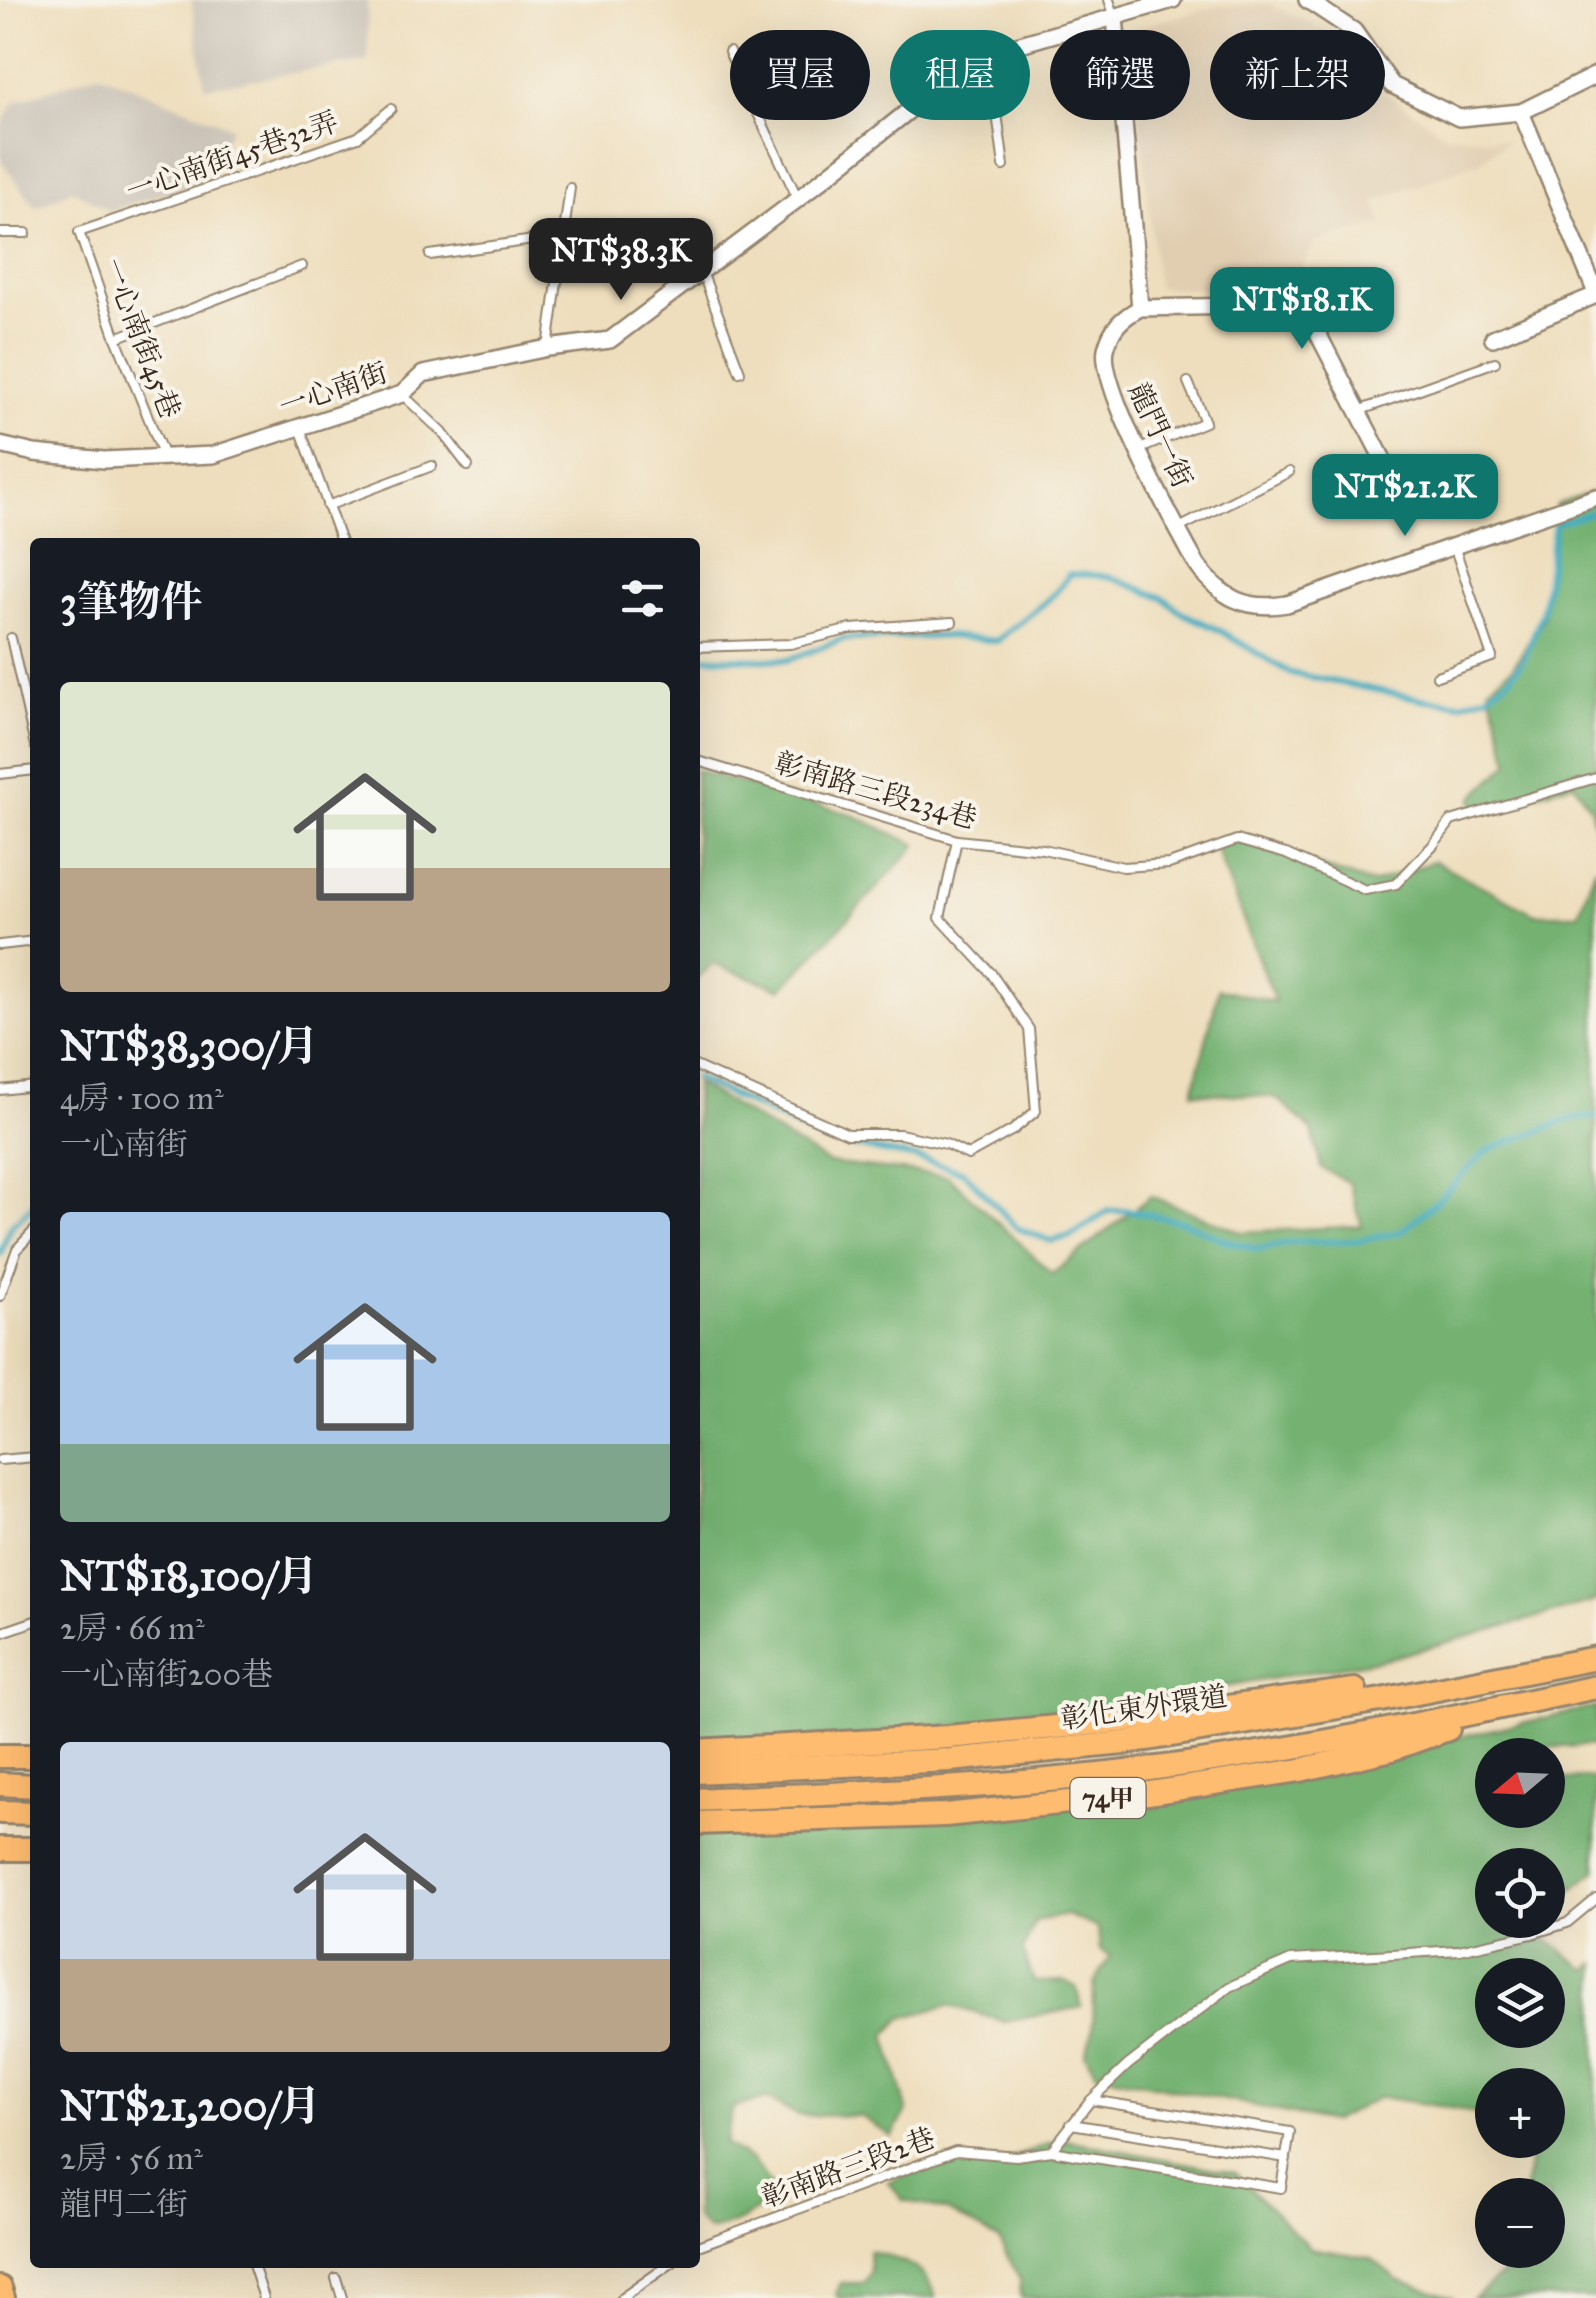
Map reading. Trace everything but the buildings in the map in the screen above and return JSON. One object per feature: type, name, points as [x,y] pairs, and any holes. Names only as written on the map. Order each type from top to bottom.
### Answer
[{"type":"main road","name":"彰化東外環道","points":[[700,1772],[1018,1754],[1124,1743],[1596,1658]]},
{"type":"main road","name":"74甲","points":[[700,1750],[965,1736],[1293,1696],[1508,1676]]},
{"type":"main road","name":"74甲","points":[[700,1800],[1037,1781],[1128,1772],[1510,1706],[1596,1687]]},
{"type":"main road","name":"74甲","points":[[700,1823],[945,1815],[1136,1795],[1300,1770],[1392,1749],[1510,1706]]},
{"type":"main road","points":[[0,1756],[30,1756]]},
{"type":"main road","points":[[0,1784],[30,1786]]},
{"type":"main road","points":[[0,1812],[30,1813]]},
{"type":"main road","points":[[0,1849],[30,1849]]},
{"type":"main road","points":[[0,2288],[4,2298]]},
{"type":"street","name":"一心南街","points":[[1030,41],[1173,0]]},
{"type":"street","points":[[1307,0],[1354,30],[1392,85],[1459,118],[1521,112],[1596,76]]},
{"type":"street","points":[[1115,17],[1140,308],[1302,305],[1404,498]]},
{"type":"street","points":[[1493,338],[1596,294],[1521,112]]},
{"type":"street","name":"一心南街","points":[[0,444],[34,453],[104,460],[213,455],[402,394],[424,374],[548,348],[610,340],[798,200],[897,120]]},
{"type":"street","name":"龍門一街","points":[[1140,308],[1120,319],[1106,348],[1109,382],[1178,530],[1212,586],[1261,608],[1286,604],[1454,546]]},
{"type":"street","points":[[1454,546],[1596,498]]},
{"type":"lane","points":[[1109,0],[1115,17]]},
{"type":"lane","points":[[729,52],[798,200]]},
{"type":"lane","name":"一心南街45巷32弄","points":[[79,232],[358,137],[391,109]]},
{"type":"lane","points":[[998,120],[1004,166]]},
{"type":"lane","points":[[548,348],[570,188]]},
{"type":"lane","points":[[0,233],[26,232]]},
{"type":"lane","name":"一心南街45巷","points":[[79,232],[165,459]]},
{"type":"lane","points":[[430,255],[562,236]]},
{"type":"lane","points":[[116,338],[302,266]]},
{"type":"lane","points":[[702,272],[740,372]]},
{"type":"lane","points":[[1358,411],[1495,362]]},
{"type":"lane","points":[[1140,449],[1205,422],[1188,382]]},
{"type":"lane","points":[[402,394],[442,432],[468,466]]},
{"type":"lane","points":[[300,428],[340,538]]},
{"type":"lane","points":[[328,506],[432,466]]},
{"type":"lane","points":[[1178,530],[1289,472]]},
{"type":"lane","points":[[1437,676],[1492,658],[1454,546]]},
{"type":"lane","points":[[700,647],[790,644],[851,630],[952,622]]},
{"type":"lane","points":[[11,638],[30,724]]},
{"type":"lane","name":"彰南路三段234巷","points":[[700,762],[957,840],[1043,849],[1123,868],[1169,864],[1237,840],[1286,854],[1365,890],[1396,884],[1450,821],[1596,778]]},
{"type":"lane","points":[[0,774],[30,771]]},
{"type":"lane","points":[[700,1068],[848,1134],[900,1134],[946,1144],[968,1155],[1014,1130],[1036,1112],[1029,1029],[992,974],[940,918],[957,840]]},
{"type":"lane","points":[[0,945],[30,942]]},
{"type":"lane","points":[[0,1090],[30,1087]]},
{"type":"lane","points":[[0,1296],[17,1249],[30,1235]]},
{"type":"lane","points":[[0,1460],[30,1457]]},
{"type":"lane","points":[[0,1633],[30,1623]]},
{"type":"lane","points":[[1051,2151],[1090,2100],[1128,2064],[1228,1987],[1291,1960],[1459,1950],[1532,1934],[1567,1922],[1596,1898]]},
{"type":"lane","points":[[1071,2124],[1286,2158],[1290,2132],[1090,2100]]},
{"type":"lane","name":"彰南路三段2巷","points":[[700,2245],[956,2151],[1016,2156],[1051,2151],[1282,2188],[1286,2158]]},
{"type":"lane","points":[[254,2268],[264,2298]]},
{"type":"lane","points":[[622,2298],[664,2268]]},
{"type":"lane","points":[[336,2278],[342,2298]]},
{"type":"shaded area","points":[[191,0],[367,0],[368,61],[205,87]]},
{"type":"shaded area","points":[[1269,5],[1326,30],[1210,30],[1210,120],[1385,120],[1385,93],[1444,134],[1508,141],[1479,162],[1375,201],[1383,224],[1315,243],[1285,295],[1157,287],[1140,120],[1190,120],[1190,30],[1131,29],[1219,6]]},
{"type":"shaded area","points":[[98,73],[232,127],[202,181],[110,211],[72,189],[36,207],[0,160],[0,129],[14,102]]},
{"type":"green space","points":[[1596,491],[1596,831],[1590,807],[1574,783],[1473,812],[1473,797],[1510,762],[1489,687],[1513,667],[1543,619],[1556,505]]},
{"type":"green space","points":[[700,771],[851,814],[917,845],[782,989],[713,964],[700,976]]},
{"type":"green space","points":[[1234,838],[1372,884],[1434,861],[1535,914],[1578,914],[1596,866],[1596,1601],[1390,1658],[1056,1716],[800,1742],[700,1748],[700,1086],[828,1163],[948,1176],[1052,1274],[1151,1196],[1241,1232],[1362,1226],[1349,1183],[1321,1168],[1312,1130],[1275,1097],[1193,1092],[1219,989],[1275,1002],[1214,844]]},
{"type":"green space","points":[[1596,1707],[1596,1745],[1565,1747],[1565,1738],[1475,1738],[1475,1828],[1565,1828],[1565,1780],[1596,1778],[1596,1871],[1565,1893],[1565,1848],[1475,1848],[1475,1938],[1544,1938],[1588,1970],[1596,1963],[1596,2298],[1473,2298],[1503,2274],[1504,2268],[1565,2268],[1565,2178],[1527,2178],[1530,2158],[1565,2158],[1565,2068],[1475,2068],[1475,2114],[1380,2097],[1331,2122],[1096,2073],[1085,2054],[1093,2031],[1094,1984],[1110,1956],[1100,1950],[1098,1928],[1067,1915],[1035,1921],[1023,1951],[1034,1982],[1066,1981],[1076,1987],[1082,2007],[1005,2022],[949,2005],[902,2018],[886,2035],[907,2110],[892,2137],[861,2116],[797,2115],[766,2099],[733,2107],[724,2144],[752,2160],[777,2195],[741,2221],[709,2231],[700,2223],[700,1836],[929,1816],[1430,1743]]},
{"type":"green space","points":[[1060,2139],[1235,2173],[1310,2248],[1371,2258],[1398,2280],[1454,2298],[1021,2298],[1020,2279],[998,2239],[947,2211],[903,2200],[888,2182],[941,2163],[1008,2160]]},
{"type":"green space","points":[[869,2251],[901,2260],[918,2270],[936,2298],[838,2298],[841,2283],[864,2283],[870,2273]]},
{"type":"waterway","points":[[700,657],[788,660],[843,639],[949,636],[997,641],[1046,601],[1069,574],[1108,576],[1163,598],[1184,614],[1219,630],[1290,673],[1461,703],[1487,695],[1510,678],[1525,657],[1542,613],[1555,524],[1596,511]]},
{"type":"waterway","points":[[700,1080],[826,1141],[917,1158],[964,1172],[1017,1228],[1051,1241],[1071,1236],[1108,1211],[1127,1210],[1184,1222],[1224,1240],[1257,1249],[1294,1242],[1357,1241],[1401,1232],[1486,1151],[1571,1119],[1596,1117]]},
{"type":"waterway","points":[[0,1254],[10,1227],[30,1208]]}]
